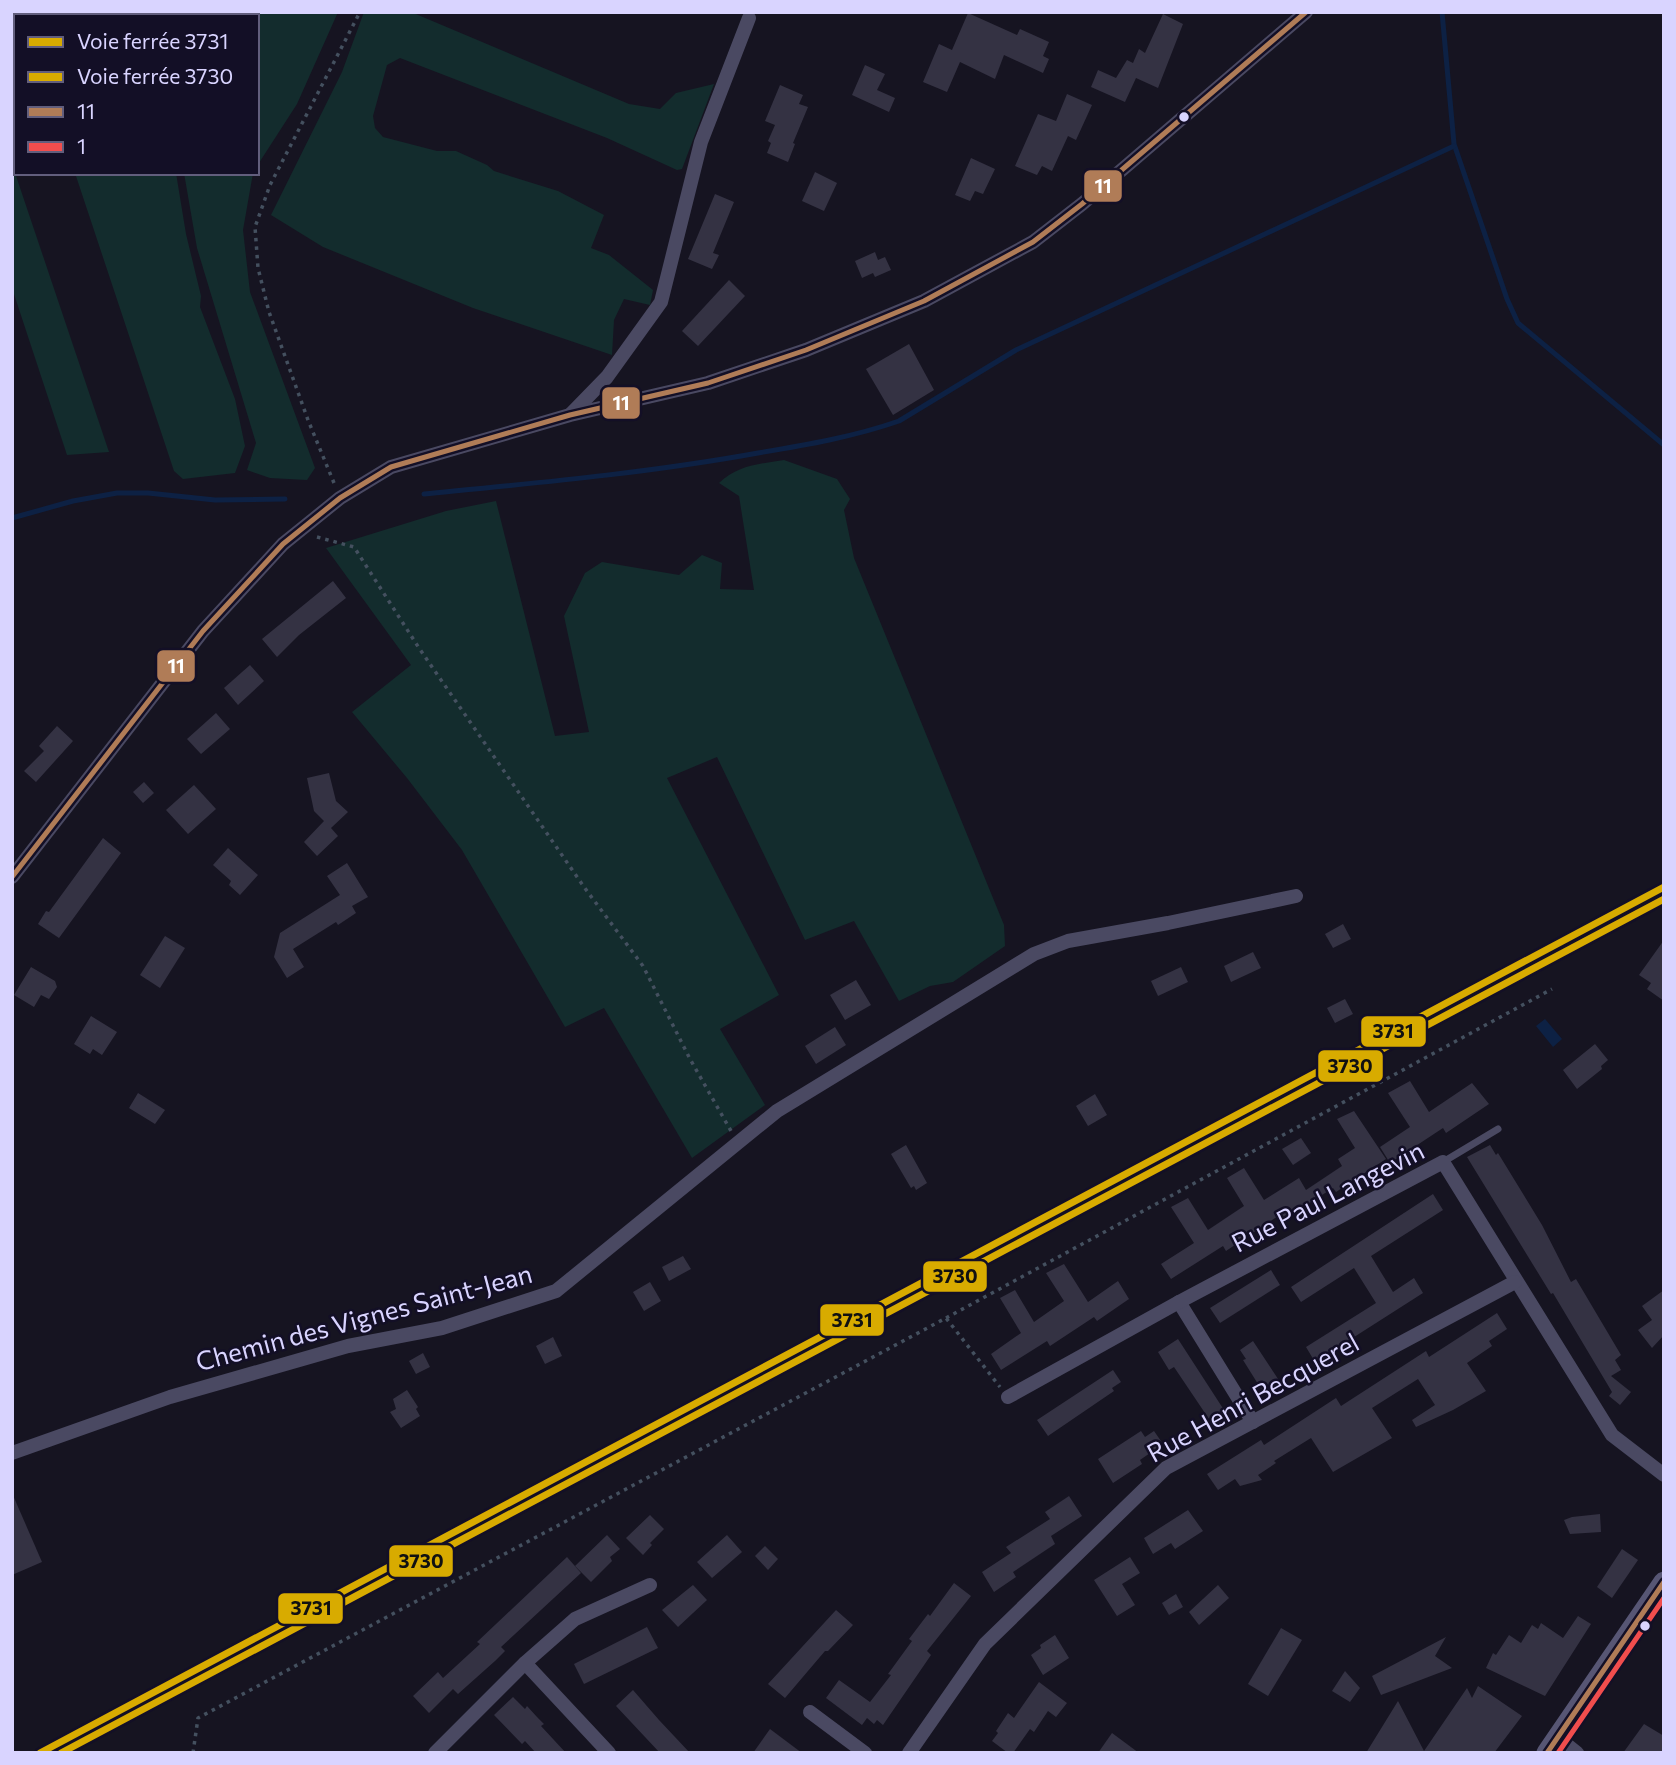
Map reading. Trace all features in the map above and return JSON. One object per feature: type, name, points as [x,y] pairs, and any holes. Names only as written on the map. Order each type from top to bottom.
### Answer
[{"type":"main road","points":[[1552,1745],[1664,1582]]},
{"type":"street","points":[[12,877],[203,631],[283,544],[340,498],[391,467],[570,415],[708,383],[806,350],[924,301],[1021,248],[1082,204],[1306,12]]},
{"type":"street","points":[[570,415],[607,377],[661,302],[701,142],[748,18]]},
{"type":"street","name":"Chemin des Vignes Saint-Jean","points":[[12,1452],[170,1397],[348,1346],[442,1328],[556,1291],[777,1111],[1034,954],[1068,941],[1296,896]]},
{"type":"street","name":"Rue Paul Langevin","points":[[1007,1397],[1443,1162],[1612,1435],[1664,1475]]},
{"type":"street","name":"Rue Henri Becquerel","points":[[909,1753],[985,1644],[1166,1468],[1515,1282]]},
{"type":"street","points":[[1179,1302],[1252,1422]]},
{"type":"street","points":[[435,1753],[525,1663],[575,1619],[650,1585]]},
{"type":"street","points":[[525,1663],[609,1753]]},
{"type":"street","points":[[810,1712],[865,1753]]},
{"type":"street","points":[[1552,1745],[1577,1753]]},
{"type":"lane","points":[[1443,1162],[1498,1129]]},
{"type":"path","points":[[340,498],[269,312],[258,268],[255,227],[270,185],[360,12]]},
{"type":"path","points":[[298,532],[354,547],[433,670],[584,887],[643,966],[738,1143]]},
{"type":"path","points":[[193,1753],[198,1718],[946,1318],[1552,989]]},
{"type":"path","points":[[946,1318],[1007,1397]]},
{"type":"green space","points":[[22,12],[164,12],[163,14]]},
{"type":"green space","points":[[338,12],[297,104],[259,163],[259,14],[178,14]]},
{"type":"green space","points":[[364,12],[411,12],[629,104],[660,109],[676,93],[714,84],[682,169],[677,170],[607,138],[400,58],[387,65],[373,116],[375,128],[383,137],[437,151],[456,151],[494,171],[558,191],[604,215],[591,248],[609,255],[653,290],[650,305],[624,299],[614,320],[612,355],[473,308],[323,247],[271,215],[342,72]]},
{"type":"green space","points":[[12,164],[109,452],[67,455],[12,288]]},
{"type":"green space","points":[[76,175],[176,175],[186,234],[201,296],[200,307],[235,399],[245,446],[235,473],[183,479],[174,471]]},
{"type":"green space","points":[[184,175],[253,175],[243,230],[250,292],[315,468],[307,480],[270,478],[247,470],[256,443],[197,248]]},
{"type":"green space","points":[[784,460],[837,479],[850,499],[844,510],[854,558],[1004,925],[1005,946],[953,982],[930,986],[899,1001],[854,921],[805,940],[717,757],[667,778],[779,995],[720,1029],[765,1105],[692,1158],[604,1008],[565,1027],[462,850],[352,712],[411,665],[326,548],[446,511],[496,501],[555,736],[589,732],[564,616],[585,573],[602,562],[679,575],[702,555],[722,563],[720,589],[754,590],[739,496],[719,483],[741,469]]},
{"type":"water","points":[[1545,1019],[1562,1039],[1553,1047],[1536,1026]]},
{"type":"building","points":[[968,13],[1017,35],[1020,29],[1049,42],[1043,56],[1049,59],[1043,73],[1004,55],[995,79],[960,62],[947,92],[923,82],[939,44],[952,50]]},
{"type":"building","points":[[1163,14],[1183,24],[1158,88],[1136,78],[1125,102],[1091,87],[1098,70],[1116,78],[1127,60],[1133,63],[1139,49],[1145,53]]},
{"type":"building","points":[[865,65],[885,74],[877,90],[895,98],[889,112],[852,95]]},
{"type":"building","points":[[780,85],[803,95],[799,104],[808,107],[788,162],[767,153],[771,143],[768,141],[775,125],[765,121]]},
{"type":"building","points":[[1067,94],[1092,105],[1076,140],[1068,136],[1052,171],[1042,166],[1037,175],[1015,166],[1038,114],[1056,121]]},
{"type":"building","points":[[971,158],[995,169],[983,194],[975,191],[970,201],[955,195]]},
{"type":"building","points":[[815,172],[837,183],[824,211],[802,201]]},
{"type":"building","points":[[715,194],[734,202],[713,253],[719,255],[712,269],[688,259]]},
{"type":"building","points":[[875,252],[878,260],[885,257],[891,270],[875,277],[873,273],[862,278],[855,261]]},
{"type":"building","points":[[729,280],[745,296],[698,346],[682,331]]},
{"type":"building","points":[[909,344],[934,390],[893,415],[866,369]]},
{"type":"building","points":[[333,581],[346,598],[299,635],[277,657],[262,639]]},
{"type":"building","points":[[250,665],[264,681],[238,705],[224,688]]},
{"type":"building","points":[[216,713],[230,729],[201,754],[187,739]]},
{"type":"building","points":[[57,726],[73,741],[36,782],[24,771],[44,751],[39,746]]},
{"type":"building","points":[[329,773],[336,801],[348,812],[331,828],[338,836],[317,856],[304,842],[324,821],[314,811],[307,778]]},
{"type":"building","points":[[144,782],[154,793],[143,803],[133,792]]},
{"type":"building","points":[[194,785],[216,809],[188,834],[166,810]]},
{"type":"building","points":[[103,838],[121,853],[59,938],[38,924]]},
{"type":"building","points":[[228,848],[258,875],[240,895],[229,885],[231,881],[213,865]]},
{"type":"building","points":[[347,863],[368,897],[352,906],[356,913],[338,925],[336,922],[293,949],[304,967],[287,978],[274,957],[280,933],[340,895],[327,876]]},
{"type":"building","points":[[1343,924],[1351,939],[1333,948],[1325,934]]},
{"type":"building","points":[[165,936],[185,948],[160,988],[140,975]]},
{"type":"building","points":[[1664,940],[1664,1001],[1647,989],[1651,983],[1639,975]]},
{"type":"building","points":[[1253,952],[1261,968],[1231,982],[1224,966]]},
{"type":"building","points":[[31,967],[55,981],[57,987],[49,999],[41,995],[34,1007],[14,995]]},
{"type":"building","points":[[1181,967],[1188,982],[1158,996],[1151,981]]},
{"type":"building","points":[[856,980],[871,1005],[845,1020],[830,995]]},
{"type":"building","points":[[1345,999],[1353,1014],[1335,1023],[1327,1008]]},
{"type":"building","points":[[91,1016],[117,1032],[102,1055],[93,1049],[90,1054],[74,1044]]},
{"type":"building","points":[[835,1027],[846,1045],[816,1064],[805,1046]]},
{"type":"building","points":[[1595,1044],[1608,1060],[1601,1066],[1602,1069],[1577,1089],[1563,1070]]},
{"type":"building","points":[[1410,1081],[1429,1112],[1472,1083],[1489,1104],[1446,1133],[1443,1128],[1390,1163],[1380,1147],[1410,1127],[1388,1093]]},
{"type":"building","points":[[138,1093],[165,1110],[155,1124],[129,1108]]},
{"type":"building","points":[[1095,1094],[1107,1115],[1088,1126],[1076,1106]]},
{"type":"building","points":[[1354,1111],[1386,1159],[1336,1192],[1333,1188],[1281,1221],[1278,1216],[1226,1251],[1223,1246],[1171,1279],[1161,1264],[1194,1243],[1171,1207],[1188,1198],[1208,1230],[1244,1206],[1227,1178],[1244,1168],[1264,1200],[1299,1178],[1306,1190],[1342,1166],[1338,1159],[1355,1148],[1337,1119]]},
{"type":"building","points":[[1301,1138],[1311,1153],[1293,1165],[1282,1149]]},
{"type":"building","points":[[906,1145],[927,1183],[916,1190],[914,1186],[911,1188],[891,1154]]},
{"type":"building","points":[[1490,1145],[1496,1155],[1498,1153],[1542,1225],[1571,1282],[1576,1279],[1621,1355],[1615,1360],[1621,1370],[1611,1376],[1631,1392],[1620,1405],[1609,1396],[1612,1392],[1467,1157]]},
{"type":"building","points":[[1433,1194],[1443,1210],[1371,1256],[1393,1292],[1414,1278],[1423,1293],[1315,1362],[1306,1347],[1376,1303],[1354,1268],[1301,1302],[1291,1287]]},
{"type":"building","points":[[683,1256],[691,1269],[669,1281],[662,1267]]},
{"type":"building","points":[[1064,1264],[1088,1302],[1118,1281],[1129,1299],[1097,1321],[1094,1317],[1050,1346],[1047,1341],[1001,1370],[991,1354],[1021,1333],[1000,1298],[1015,1290],[1034,1322],[1064,1301],[1046,1273]]},
{"type":"building","points":[[1271,1270],[1280,1285],[1220,1323],[1210,1308]]},
{"type":"building","points":[[650,1282],[661,1301],[644,1311],[633,1292]]},
{"type":"building","points":[[1664,1290],[1664,1335],[1652,1348],[1638,1330],[1652,1320],[1642,1306]]},
{"type":"building","points":[[1497,1313],[1507,1329],[1489,1341],[1492,1346],[1467,1363],[1486,1391],[1453,1410],[1416,1427],[1412,1420],[1435,1405],[1418,1379],[1372,1408],[1392,1438],[1333,1472],[1311,1438],[1274,1461],[1276,1463],[1258,1475],[1262,1480],[1240,1486],[1235,1479],[1218,1490],[1207,1474],[1261,1440],[1264,1445],[1336,1398],[1341,1406],[1426,1351],[1429,1357]]},
{"type":"building","points":[[553,1337],[562,1356],[545,1364],[536,1346]]},
{"type":"building","points":[[1178,1339],[1224,1410],[1209,1419],[1174,1367],[1169,1370],[1158,1352]]},
{"type":"building","points":[[1253,1341],[1280,1382],[1263,1392],[1243,1360],[1246,1359],[1240,1350]]},
{"type":"building","points":[[423,1353],[430,1367],[416,1374],[409,1361]]},
{"type":"building","points":[[1113,1370],[1121,1382],[1112,1388],[1114,1391],[1048,1436],[1037,1420]]},
{"type":"building","points":[[407,1390],[418,1407],[416,1409],[420,1416],[401,1428],[390,1412],[396,1409],[393,1399]]},
{"type":"building","points":[[1141,1431],[1145,1437],[1154,1431],[1163,1444],[1140,1460],[1142,1464],[1113,1483],[1098,1459]]},
{"type":"building","points":[[12,1493],[42,1562],[12,1575]]},
{"type":"building","points":[[1069,1496],[1082,1516],[1051,1536],[1055,1544],[1013,1572],[1016,1577],[994,1592],[982,1572],[1011,1553],[1006,1547],[1050,1519],[1045,1512]]},
{"type":"building","points":[[1188,1510],[1203,1531],[1175,1549],[1171,1543],[1153,1554],[1144,1538]]},
{"type":"building","points":[[1600,1514],[1601,1532],[1570,1534],[1564,1520],[1572,1517]]},
{"type":"building","points":[[650,1515],[664,1529],[643,1555],[626,1538]]},
{"type":"building","points":[[607,1535],[620,1549],[610,1557],[612,1561],[591,1582],[575,1566]]},
{"type":"building","points":[[727,1535],[742,1552],[712,1578],[697,1562]]},
{"type":"building","points":[[765,1546],[778,1559],[768,1570],[755,1556]]},
{"type":"building","points":[[1622,1549],[1638,1560],[1612,1598],[1597,1587]]},
{"type":"building","points":[[567,1557],[581,1573],[501,1647],[505,1651],[495,1661],[458,1694],[453,1689],[429,1713],[413,1696],[438,1672],[443,1678]]},
{"type":"building","points":[[1130,1557],[1140,1573],[1122,1584],[1135,1605],[1117,1616],[1094,1580]]},
{"type":"building","points":[[954,1583],[971,1596],[927,1651],[931,1655],[883,1725],[877,1720],[874,1724],[867,1718],[862,1725],[826,1698],[839,1680],[870,1702],[891,1675],[888,1674],[912,1641],[909,1639]]},
{"type":"building","points":[[693,1585],[707,1600],[678,1627],[662,1610]]},
{"type":"building","points":[[1218,1585],[1229,1598],[1199,1625],[1189,1612]]},
{"type":"building","points":[[1176,1594],[1183,1607],[1169,1615],[1162,1603]]},
{"type":"building","points":[[836,1610],[853,1625],[825,1651],[785,1698],[768,1684]]},
{"type":"building","points":[[1578,1616],[1591,1624],[1545,1696],[1486,1668],[1493,1653],[1496,1655],[1509,1635],[1521,1643],[1532,1625],[1538,1629],[1541,1623],[1563,1638]]},
{"type":"building","points":[[647,1627],[658,1648],[584,1684],[574,1664]]},
{"type":"building","points":[[1281,1628],[1302,1640],[1268,1696],[1248,1684]]},
{"type":"building","points":[[1055,1635],[1069,1658],[1043,1675],[1031,1655]]},
{"type":"building","points":[[1446,1637],[1435,1656],[1452,1668],[1381,1695],[1372,1676]]},
{"type":"building","points":[[1345,1671],[1360,1688],[1350,1702],[1332,1691]]},
{"type":"building","points":[[1039,1682],[1067,1703],[1056,1717],[1048,1711],[1034,1732],[1030,1729],[1013,1753],[1008,1753],[992,1741],[998,1733],[996,1731],[1008,1713],[1014,1718]]},
{"type":"building","points":[[1478,1686],[1522,1716],[1494,1753],[1366,1753],[1398,1701],[1424,1751],[1467,1688],[1472,1698]]},
{"type":"building","points":[[633,1690],[690,1753],[660,1753],[616,1706]]},
{"type":"building","points":[[513,1697],[525,1709],[527,1706],[566,1753],[536,1753],[525,1741],[522,1744],[494,1715]]},
{"type":"building","points":[[1644,1724],[1664,1736],[1661,1753],[1623,1753]]},
{"type":"building","points":[[770,1729],[802,1753],[753,1753]]},
{"type":"building","points":[[1112,1733],[1139,1753],[1098,1753]]},
{"type":"waterway","points":[[1442,12],[1454,144],[1507,299],[1518,323],[1664,445]]},
{"type":"waterway","points":[[424,494],[592,477],[717,460],[829,440],[899,421],[1016,350],[1454,146]]},
{"type":"waterway","points":[[12,518],[73,501],[117,493],[148,493],[215,500],[285,499]]},
{"type":"rail line","name":"3731","points":[[40,1753],[1664,887]]},
{"type":"rail line","name":"3730","points":[[61,1753],[1664,899]]},
{"type":"transit line","name":"11","points":[[12,877],[203,631],[283,544],[340,498],[391,467],[570,415],[708,383],[806,350],[924,301],[1033,242],[1082,204],[1306,12]]},
{"type":"transit line","name":"11","points":[[1547,1753],[1664,1582]]},
{"type":"transit line","name":"1","points":[[1558,1753],[1664,1598]]}]
